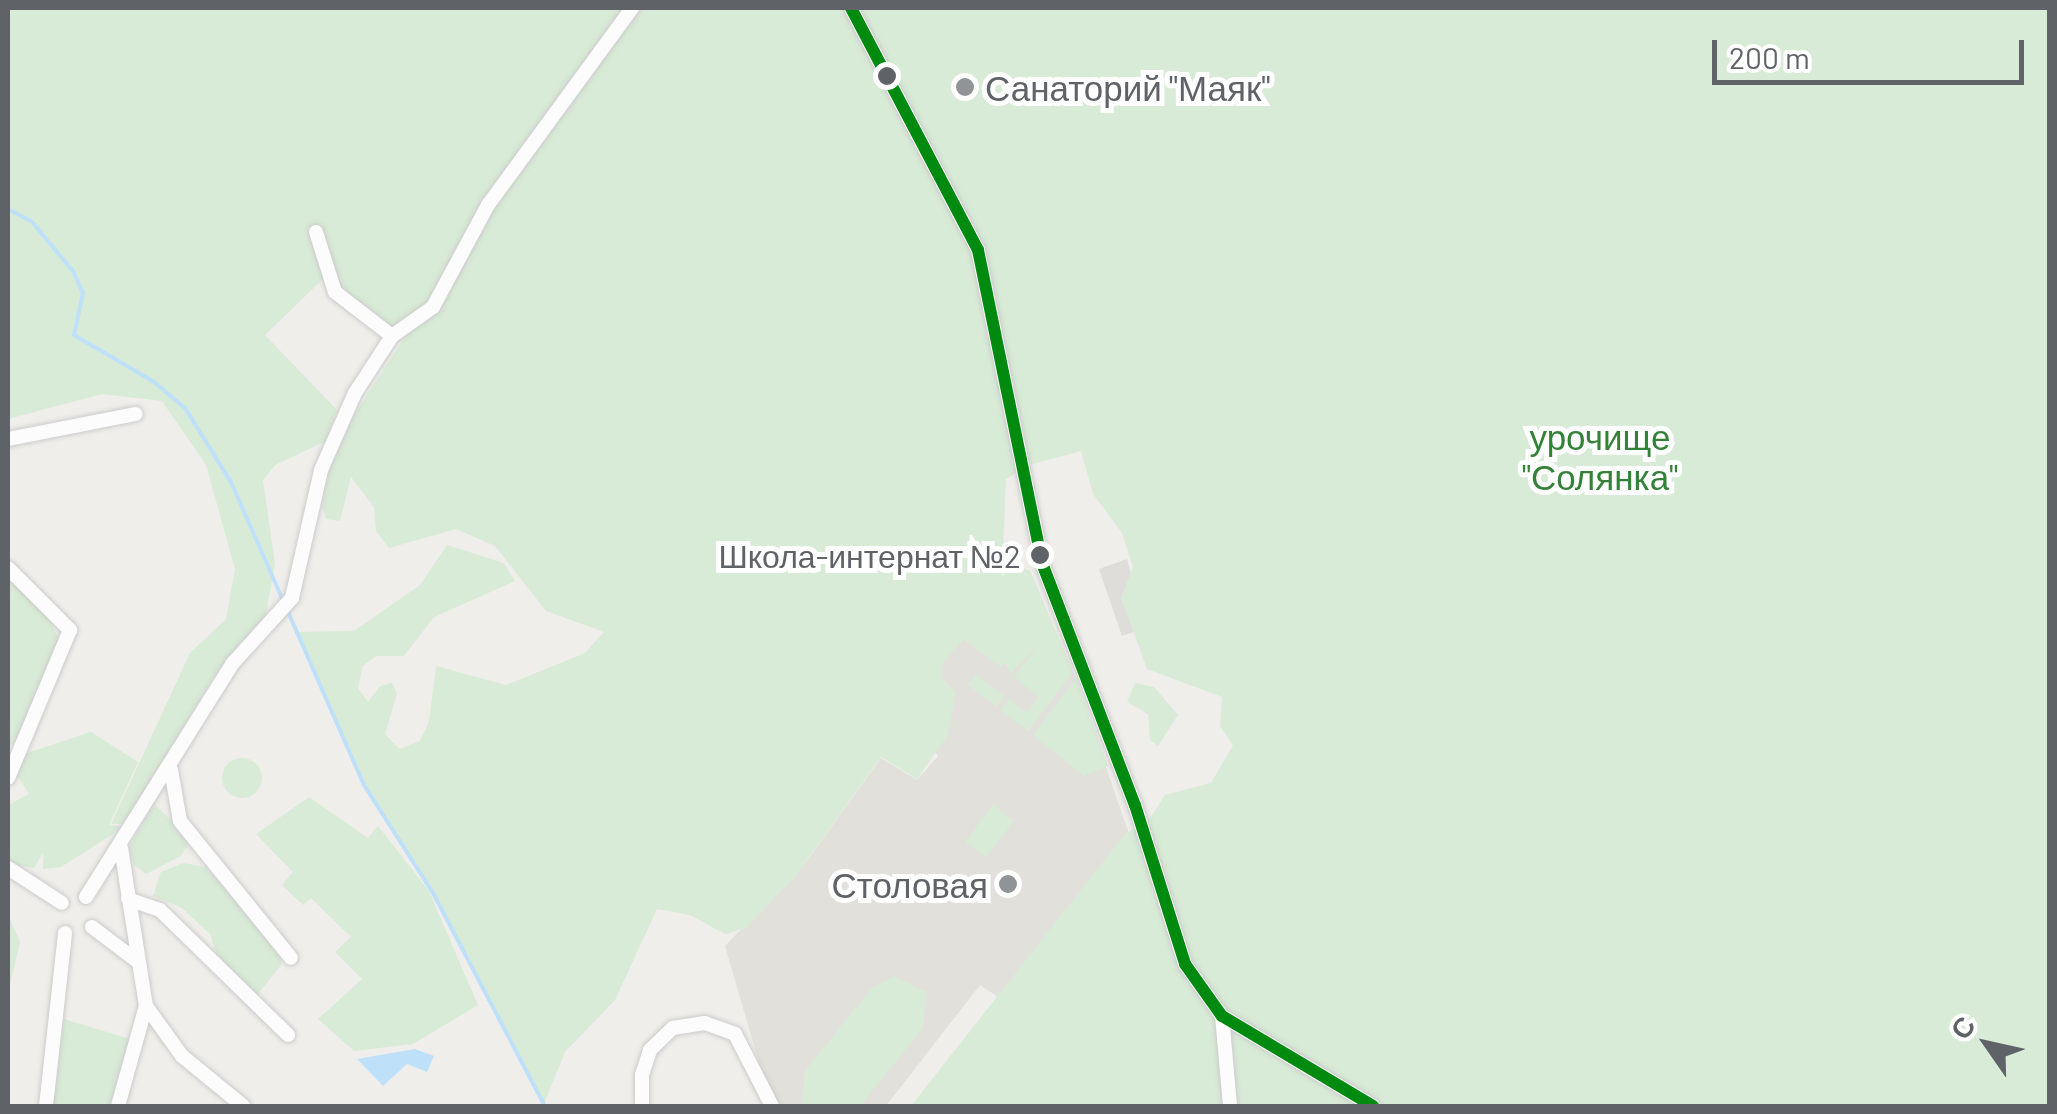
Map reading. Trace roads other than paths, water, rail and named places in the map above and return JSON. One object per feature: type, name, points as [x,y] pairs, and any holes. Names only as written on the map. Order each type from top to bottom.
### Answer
[{"type":"street","points":[[86,897],[233,664],[282,614],[292,598],[328,454],[355,392],[392,336],[440,297],[488,205],[632,8]]},
{"type":"street","points":[[851,8],[978,250],[1042,563],[1134,805],[1185,964],[1222,1016],[1374,1106]]},
{"type":"street","points":[[316,232],[335,292],[392,336]]},
{"type":"street","points":[[8,440],[136,414]]},
{"type":"street","points":[[8,568],[45,599],[70,630],[70,642],[8,778]]},
{"type":"street","points":[[172,764],[170,784],[180,820],[197,846],[291,958]]},
{"type":"street","points":[[118,1106],[146,1006],[121,847]]},
{"type":"street","points":[[8,868],[62,904]]},
{"type":"street","points":[[128,899],[160,910],[288,1035]]},
{"type":"street","points":[[92,927],[140,965]]},
{"type":"street","points":[[46,1106],[65,933]]},
{"type":"street","points":[[146,1006],[182,1056],[243,1106]]},
{"type":"street","points":[[1222,1016],[1230,1106]]},
{"type":"street","points":[[642,1106],[642,1075],[650,1050],[687,1023],[718,1025],[735,1034],[772,1106]]},
{"type":"water","points":[[415,1049],[434,1056],[427,1072],[407,1064],[383,1086],[357,1059]]},
{"type":"waterway","points":[[8,209],[32,222],[73,271],[83,293],[74,335],[154,382],[185,408],[231,482],[364,785],[433,893],[545,1106]]},
{"type":"place","name":"Санаторий \"Маяк\"","points":[[965,87]]},
{"type":"place","name":"Школа-интернат №2","points":[[1040,555]]},
{"type":"place","name":"Столовая","points":[[1008,884]]},
{"type":"park label","name":"урочище \"Солянка\"","points":[[1600,456]]}]
